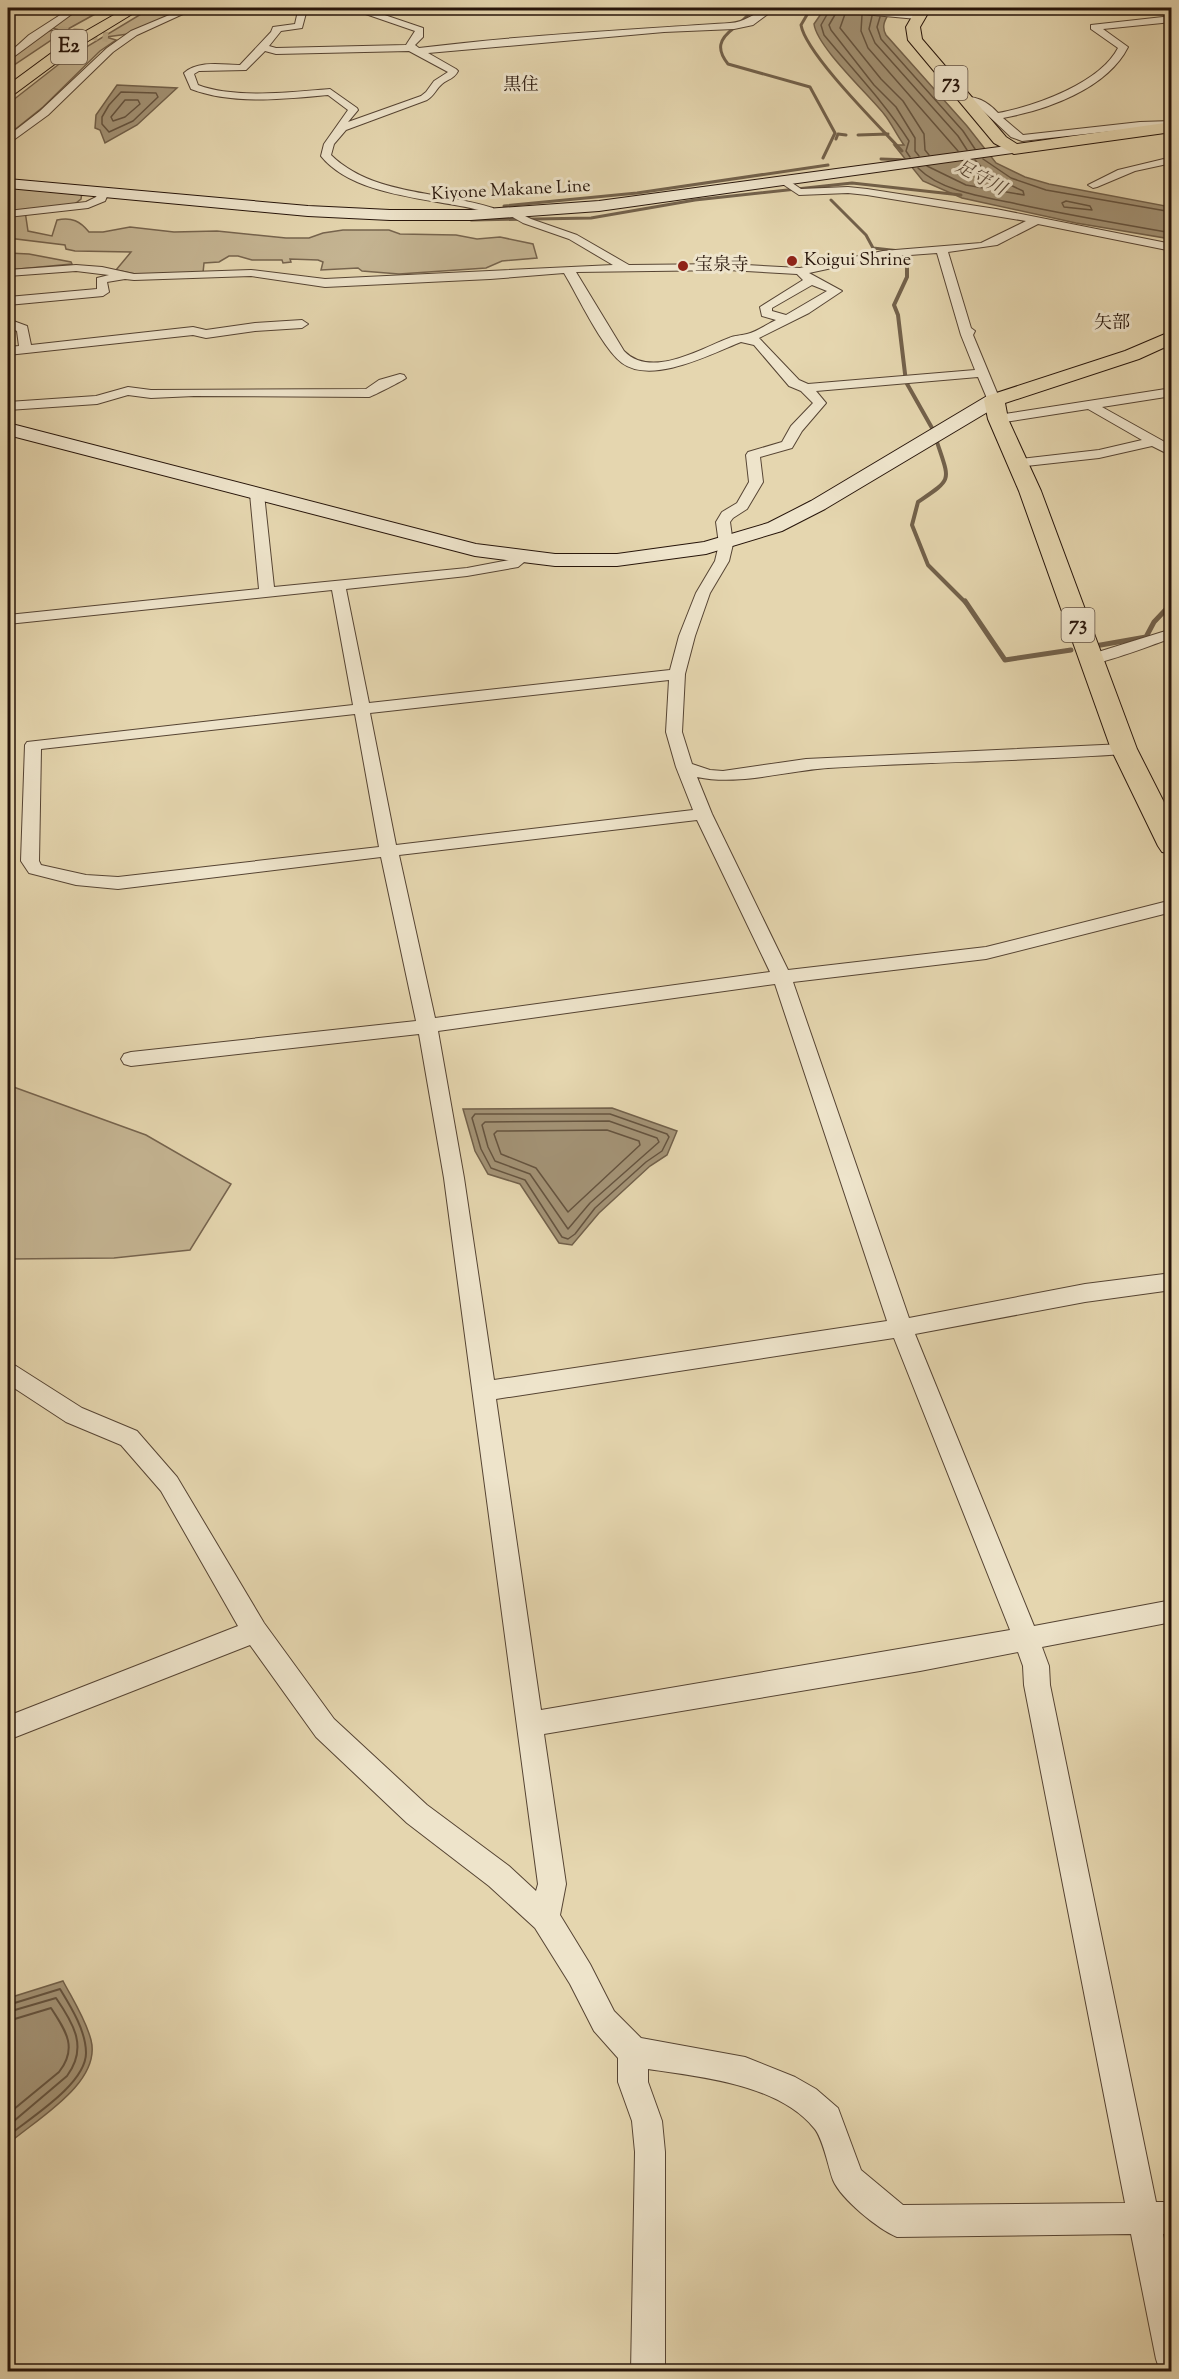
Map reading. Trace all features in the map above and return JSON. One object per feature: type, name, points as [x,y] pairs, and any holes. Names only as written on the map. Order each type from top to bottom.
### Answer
[{"type":"main road","name":"E2","points":[[8,78],[56,44],[118,8]]},
{"type":"main road","name":"E2","points":[[8,92],[70,46],[135,8]]},
{"type":"main road","name":"73","points":[[917,13],[913,27],[915,40],[1006,150]]},
{"type":"main road","points":[[1006,150],[1172,125]]},
{"type":"main road","name":"Kiyone Makane Line","points":[[8,184],[325,212],[407,215],[490,214],[520,217],[599,206],[791,186],[879,168],[1006,150]]},
{"type":"main road","points":[[8,429],[475,550],[522,558],[617,560],[676,554],[726,544],[755,534],[797,516],[996,410],[1132,355],[1168,343]]},
{"type":"main road","name":"73","points":[[996,410],[1030,491],[1124,748],[1172,846]]},
{"type":"street","points":[[8,58],[43,29],[76,8]]},
{"type":"street","points":[[8,141],[44,113],[110,50],[134,33],[192,8]]},
{"type":"street","points":[[314,8],[302,11],[299,26],[276,29],[276,33],[243,68],[205,67],[189,73],[194,87],[207,92],[273,97],[330,92],[353,110],[342,123],[342,128]]},
{"type":"street","points":[[357,8],[420,30],[418,37],[410,44],[416,50],[453,71],[452,75],[437,83],[424,98],[342,128],[329,144],[326,156],[341,170],[367,182],[480,207],[489,210],[490,214]]},
{"type":"street","points":[[262,47],[276,51],[416,50],[664,29],[734,26],[750,23],[772,8]]},
{"type":"street","points":[[831,8],[917,13]]},
{"type":"street","points":[[1162,9],[1172,17]]},
{"type":"street","points":[[998,116],[1016,113],[1085,86],[1115,63],[1123,46],[1095,27],[1172,17]]},
{"type":"street","points":[[43,29],[58,31]]},
{"type":"street","points":[[108,37],[127,38]]},
{"type":"street","points":[[965,100],[971,99],[998,116],[1015,136],[1030,139],[1140,125],[1172,125]]},
{"type":"street","points":[[1093,185],[1105,178],[1129,170],[1172,160]]},
{"type":"street","points":[[791,186],[867,192],[996,212],[1172,248]]},
{"type":"street","points":[[8,214],[88,205],[101,199],[104,192]]},
{"type":"street","points":[[520,217],[573,237],[626,269]]},
{"type":"street","points":[[8,301],[103,292],[101,280],[122,276],[169,277],[251,273],[325,283],[490,276],[568,269],[728,267],[800,270],[902,252],[963,248],[993,243],[1035,221]]},
{"type":"street","points":[[941,248],[966,330],[969,331],[967,334],[996,410],[1090,405],[1172,392]]},
{"type":"street","points":[[8,273],[76,268],[102,270],[122,276]]},
{"type":"street","points":[[568,269],[614,347],[633,364],[642,367],[666,366],[739,338],[749,338],[758,342],[794,383],[806,388],[820,403],[796,429],[787,446],[753,455],[756,482],[742,506],[727,515],[723,522],[726,544],[722,561],[703,592],[687,636],[677,674],[674,732],[684,767],[703,814],[782,977],[901,1328],[1002,1574],[1036,1666],[1037,1685],[1066,1836],[1158,2218],[1172,2359]]},
{"type":"street","points":[[749,338],[836,291],[811,280],[800,270]]},
{"type":"street","points":[[787,319],[766,313],[766,307],[811,280]]},
{"type":"street","points":[[8,323],[23,329],[25,348]]},
{"type":"street","points":[[8,351],[193,331],[206,334],[255,327],[302,324]]},
{"type":"street","points":[[806,388],[982,373]]},
{"type":"street","points":[[8,406],[97,400],[128,391],[151,394],[194,392],[369,393],[384,383],[400,378]]},
{"type":"street","points":[[1090,405],[1172,452]]},
{"type":"street","points":[[1017,463],[1099,454],[1153,442]]},
{"type":"street","points":[[257,494],[267,593]]},
{"type":"street","points":[[8,619],[467,573],[513,564],[522,558]]},
{"type":"street","points":[[338,585],[389,852],[427,1026],[454,1178],[552,1884],[545,1918]]},
{"type":"street","points":[[1092,661],[1103,655],[1172,633]]},
{"type":"street","points":[[677,674],[33,745],[30,861],[35,869],[90,884],[118,883],[703,814]]},
{"type":"street","points":[[684,767],[695,773],[729,776],[830,763],[1033,755],[1124,748]]},
{"type":"street","points":[[131,1059],[427,1026],[782,977],[986,953],[1172,906]]},
{"type":"street","points":[[484,1391],[901,1328],[1085,1293],[1172,1281]]},
{"type":"street","points":[[8,1373],[74,1415],[129,1438],[169,1484],[255,1631],[325,1728],[417,1814],[499,1876],[545,1918],[580,1974],[604,2021],[633,2052],[705,2063],[745,2072],[806,2100],[826,2119],[849,2180],[897,2221],[1158,2218]]},
{"type":"street","points":[[531,1724],[1025,1640],[1172,1611]]},
{"type":"street","points":[[8,1728],[255,1631]]},
{"type":"street","points":[[633,2052],[633,2082],[647,2121],[650,2152],[648,2372]]},
{"type":"shaded area","points":[[80,8],[106,8],[68,29],[8,69],[8,61],[46,31],[60,30],[52,26]]},
{"type":"shaded area","points":[[151,8],[187,8],[128,34],[106,37],[116,40],[100,51],[43,107],[8,135],[8,104],[63,61]]},
{"type":"shaded area","points":[[8,187],[82,192],[81,199],[72,206],[25,211],[28,231],[52,236],[57,220],[67,219],[79,223],[89,232],[130,227],[174,232],[217,231],[309,238],[343,230],[389,230],[400,234],[456,235],[477,239],[500,237],[533,244],[537,258],[502,261],[486,268],[399,274],[362,271],[358,268],[321,270],[323,262],[318,260],[290,259],[291,262],[283,263],[282,260],[252,260],[229,256],[219,262],[204,263],[203,273],[140,275],[116,270],[131,252],[75,251],[66,249],[65,245],[8,238]]},
{"type":"shaded area","points":[[8,253],[29,254],[72,264],[8,270]]},
{"type":"shaded area","points":[[8,1085],[146,1135],[231,1184],[190,1250],[114,1258],[8,1259]]},
{"type":"water","name":"足守川","points":[[825,8],[892,8],[884,24],[886,35],[967,126],[996,163],[1025,177],[1049,184],[1171,207],[1171,239],[1076,223],[962,198],[923,181],[894,145],[904,145],[887,118],[833,57],[817,34],[814,24]]},
{"type":"water","points":[[117,85],[177,88],[137,125],[105,143],[100,130],[95,128],[96,115]]},
{"type":"water","points":[[612,1108],[677,1131],[667,1155],[650,1166],[599,1213],[572,1245],[559,1243],[520,1184],[488,1174],[475,1151],[463,1109]]},
{"type":"water","points":[[63,1981],[86,2025],[91,2040],[92,2056],[77,2085],[64,2099],[8,2144],[8,2001],[12,1997]]},
{"type":"waterway","points":[[740,23],[755,8]]},
{"type":"waterway","points":[[811,8],[801,25],[806,38],[829,71],[886,134]]},
{"type":"waterway","points":[[734,28],[725,36],[721,44],[722,54],[728,64],[810,87],[835,133],[823,158]]},
{"type":"waterway","points":[[836,139],[838,134],[846,135]]},
{"type":"waterway","points":[[858,135],[886,134]]},
{"type":"waterway","points":[[886,134],[902,151]]},
{"type":"waterway","points":[[881,159],[910,160]]},
{"type":"waterway","points":[[504,206],[637,193],[828,165]]},
{"type":"waterway","points":[[471,220],[591,218],[695,200],[852,183],[961,195]]},
{"type":"waterway","points":[[831,200],[866,235],[873,248],[900,251],[907,262]]},
{"type":"waterway","points":[[907,262],[907,277],[894,305],[898,315],[906,382],[932,428]]},
{"type":"waterway","points":[[937,442],[946,472],[945,478],[938,488],[918,502],[912,525],[928,565],[966,603]]},
{"type":"waterway","points":[[965,601],[1005,660],[1071,650]]},
{"type":"waterway","points":[[1095,646],[1146,637],[1154,622],[1172,603]]},
{"type":"tunnel","points":[[58,31],[108,37]]},
{"type":"place","name":"Koigui Shrine","points":[[792,261]]},
{"type":"place","name":"宝泉寺","points":[[683,266]]},
{"type":"district","name":"黒住","points":[[521,86]]},
{"type":"district","name":"矢部","points":[[1112,324]]}]
